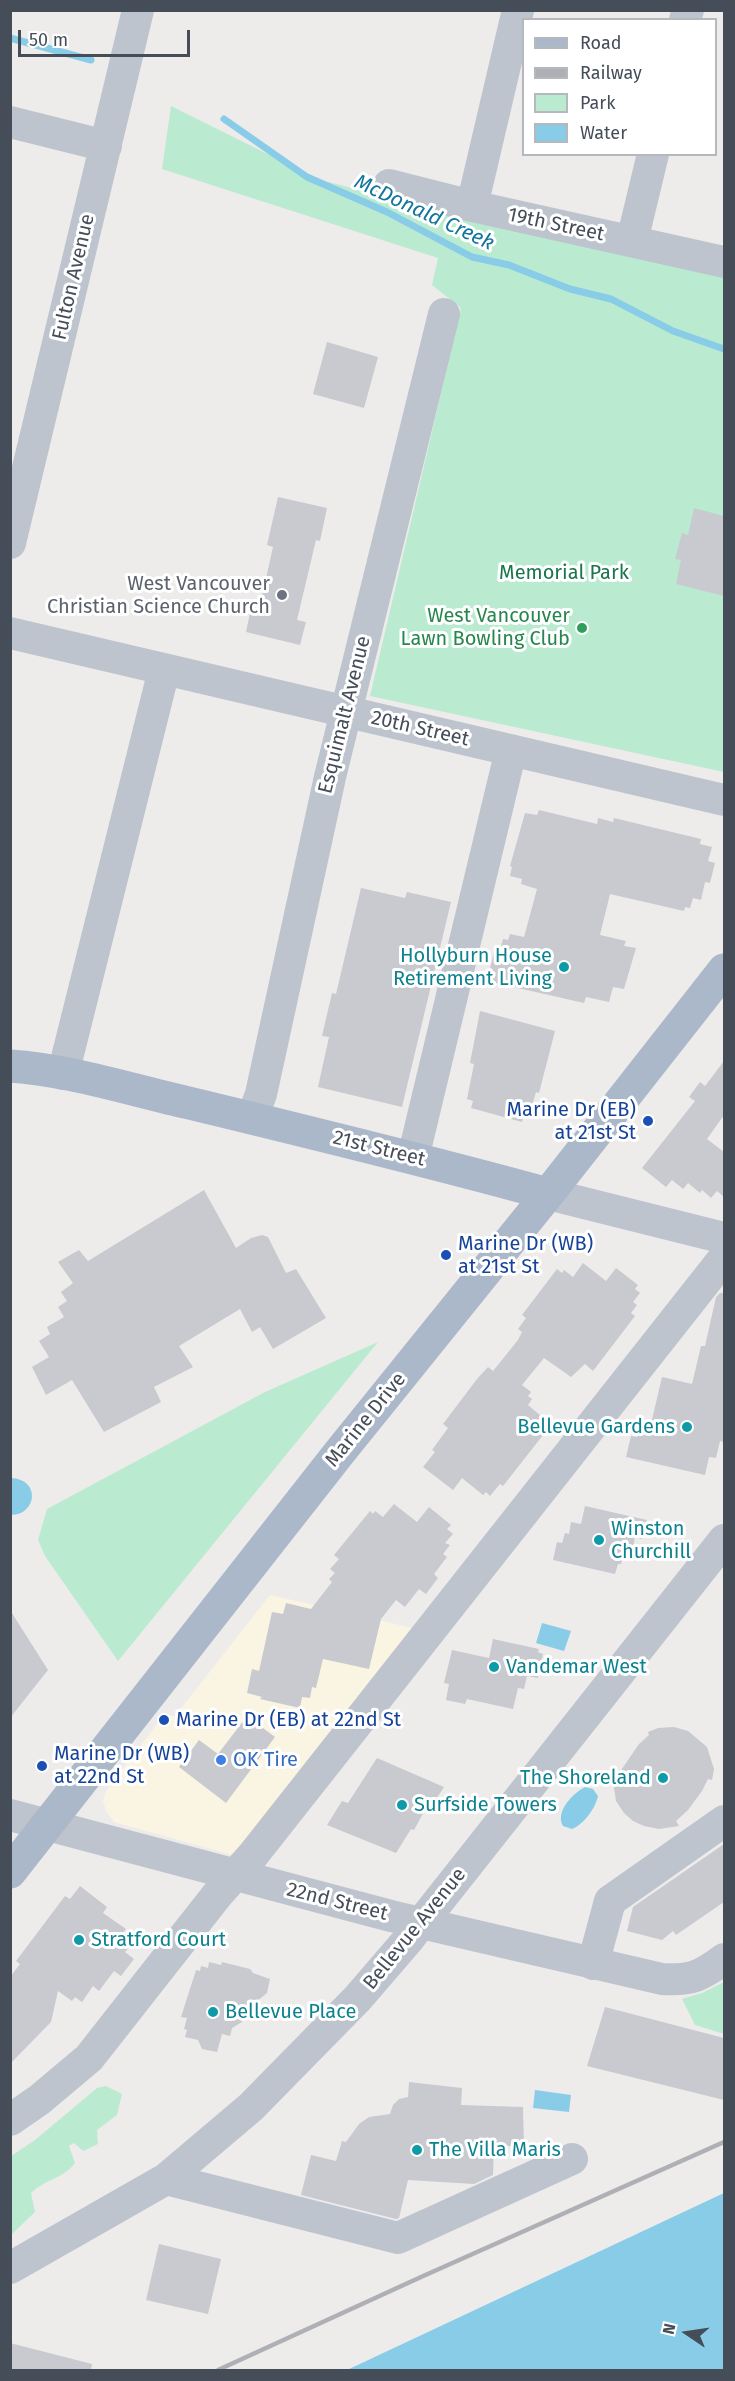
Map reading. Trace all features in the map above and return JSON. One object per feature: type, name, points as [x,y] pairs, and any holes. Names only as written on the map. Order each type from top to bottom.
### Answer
[{"type":"main road","name":"Marine Drive","points":[[10,1872],[339,1453],[548,1194],[724,970]]},
{"type":"main road","name":"21st Street","points":[[17,1064],[252,1118],[548,1194]]},
{"type":"street","name":"Fulton Avenue","points":[[10,543],[138,10]]},
{"type":"street","points":[[472,206],[519,10]]},
{"type":"street","points":[[10,122],[106,146]]},
{"type":"street","points":[[632,242],[653,156]]},
{"type":"street","name":"19th Street","points":[[389,185],[472,206],[724,262]]},
{"type":"street","name":"Esquimalt Avenue","points":[[252,1118],[261,1094],[316,838],[444,314]]},
{"type":"street","name":"20th Street","points":[[10,633],[724,800]]},
{"type":"street","points":[[63,1074],[164,669]]},
{"type":"street","points":[[413,1158],[511,750]]},
{"type":"street","name":"21st Street","points":[[548,1194],[724,1238]]},
{"type":"street","points":[[10,2120],[39,2100],[89,2058],[724,1258]]},
{"type":"street","name":"Bellevue Avenue","points":[[10,2268],[166,2179],[251,2107],[357,1999],[421,1923],[724,1540]]},
{"type":"street","name":"22nd Street","points":[[10,1815],[234,1876],[421,1923],[662,1979],[682,1981],[713,1967]]},
{"type":"street","points":[[593,1964],[610,1901],[724,1821]]},
{"type":"street","points":[[166,2179],[398,2238],[572,2159]]},
{"type":"shaded area","points":[[270,1595],[417,1629],[240,1857],[114,1822],[106,1811],[103,1801],[106,1791],[164,1715],[175,1716]]},
{"type":"green space","name":"Memorial Park","points":[[171,106],[320,180],[481,220],[724,273],[724,772],[370,696],[461,308],[432,285],[438,258],[162,169]]},
{"type":"green space","points":[[378,1342],[118,1661],[45,1556],[38,1540],[47,1509],[265,1392]]},
{"type":"green space","points":[[724,1982],[724,2034],[695,2025],[682,1999],[702,1993]]},
{"type":"green space","points":[[106,2086],[122,2094],[117,2115],[97,2130],[98,2144],[83,2151],[74,2143],[69,2146],[75,2163],[65,2172],[31,2193],[35,2212],[11,2235],[11,2156],[35,2140],[97,2088]]},
{"type":"water","points":[[11,1478],[27,1484],[32,1497],[26,1509],[11,1515]]},
{"type":"water","points":[[542,1623],[571,1631],[564,1651],[536,1643]]},
{"type":"water","points":[[585,1787],[593,1789],[598,1796],[592,1811],[576,1827],[572,1829],[563,1826],[561,1815],[563,1809],[575,1794]]},
{"type":"water","points":[[535,2090],[571,2095],[569,2112],[533,2108]]},
{"type":"water","points":[[724,2193],[724,2370],[347,2370]]},
{"type":"building","points":[[327,342],[378,357],[364,408],[313,394]]},
{"type":"building","points":[[278,497],[327,508],[320,541],[316,540],[297,620],[306,622],[300,645],[246,632],[251,608],[259,610],[273,547],[267,545]]},
{"type":"building","points":[[694,508],[724,516],[724,596],[676,584],[681,560],[675,559],[682,533],[688,535]]},
{"type":"building","name":"Hollyburn House Retirement Living","points":[[539,810],[597,824],[598,818],[613,822],[614,818],[701,839],[700,844],[712,847],[708,861],[715,863],[710,883],[705,882],[701,900],[693,898],[690,908],[685,907],[684,911],[610,894],[600,935],[626,941],[624,946],[636,948],[624,989],[613,987],[609,1002],[586,997],[584,1003],[487,981],[494,952],[499,953],[503,939],[508,940],[510,934],[524,937],[537,889],[521,884],[522,879],[510,876],[512,867],[510,866],[525,813],[537,815]]},
{"type":"building","points":[[361,888],[405,898],[407,892],[451,902],[402,1107],[318,1087],[329,1037],[322,1036],[332,993],[336,994]]},
{"type":"building","points":[[480,1011],[555,1031],[539,1093],[536,1092],[532,1106],[526,1104],[522,1122],[471,1108],[473,1101],[467,1099],[474,1064],[470,1063]]},
{"type":"building","points":[[724,1061],[724,1115],[707,1139],[724,1152],[724,1197],[717,1191],[711,1198],[702,1190],[700,1193],[688,1183],[683,1189],[672,1180],[666,1187],[642,1168],[695,1101],[689,1097],[700,1082],[705,1086]]},
{"type":"building","points":[[204,1190],[236,1248],[251,1238],[262,1235],[268,1237],[286,1273],[296,1269],[326,1318],[273,1349],[260,1327],[252,1332],[240,1309],[179,1346],[193,1367],[154,1387],[161,1402],[104,1432],[72,1380],[46,1395],[32,1367],[49,1357],[39,1341],[50,1334],[47,1327],[64,1317],[58,1307],[67,1301],[61,1292],[73,1283],[58,1262],[79,1250],[88,1261]]},
{"type":"building","points":[[583,1263],[606,1281],[616,1268],[638,1285],[635,1289],[640,1293],[633,1302],[637,1305],[631,1313],[635,1316],[593,1371],[585,1364],[571,1377],[544,1358],[522,1385],[531,1392],[528,1396],[532,1399],[528,1405],[541,1416],[537,1421],[547,1430],[503,1486],[500,1484],[490,1496],[486,1492],[483,1495],[462,1478],[453,1490],[423,1467],[435,1452],[432,1450],[448,1428],[443,1424],[477,1379],[488,1367],[493,1371],[518,1340],[522,1332],[518,1329],[526,1318],[522,1315],[557,1269],[562,1273],[564,1270],[573,1277]]},
{"type":"building","name":"Bellevue Gardens","points":[[724,1293],[724,1442],[720,1441],[716,1458],[709,1457],[705,1475],[626,1457],[631,1436],[637,1437],[640,1426],[650,1428],[662,1377],[692,1384],[701,1346],[705,1346],[716,1297]]},
{"type":"building","points":[[394,1504],[417,1522],[429,1507],[451,1525],[447,1529],[453,1534],[445,1543],[450,1545],[443,1554],[447,1557],[434,1574],[438,1578],[426,1594],[419,1589],[405,1607],[396,1600],[381,1619],[369,1669],[323,1659],[316,1688],[312,1687],[310,1698],[302,1697],[300,1708],[260,1699],[262,1697],[247,1693],[252,1669],[259,1671],[272,1612],[283,1614],[286,1603],[311,1609],[332,1582],[329,1579],[335,1573],[330,1569],[339,1559],[334,1555],[370,1511],[373,1514],[375,1511],[383,1517]]},
{"type":"building","name":"Winston Churchill","points":[[585,1506],[647,1520],[642,1539],[635,1537],[633,1548],[630,1547],[627,1557],[623,1556],[615,1574],[553,1560],[557,1542],[562,1543],[565,1533],[569,1534],[571,1522],[581,1524]]},
{"type":"building","points":[[10,1610],[48,1670],[10,1718]]},
{"type":"building","name":"Vandemar West","points":[[493,1639],[539,1649],[538,1652],[543,1654],[538,1678],[527,1676],[524,1689],[518,1688],[513,1709],[467,1699],[465,1704],[446,1700],[449,1684],[444,1683],[452,1650],[489,1658]]},
{"type":"building","name":"OK Tire","points":[[247,1716],[275,1737],[226,1803],[179,1767],[199,1740],[218,1754]]},
{"type":"building","name":"The Shoreland","points":[[674,1727],[688,1731],[707,1747],[714,1769],[712,1780],[708,1779],[688,1810],[676,1821],[679,1826],[659,1829],[644,1826],[633,1821],[624,1813],[616,1801],[613,1782],[639,1744],[649,1735],[648,1732],[658,1728]]},
{"type":"building","name":"Surfside Towers","points":[[377,1758],[444,1787],[429,1810],[426,1808],[414,1830],[411,1829],[396,1853],[327,1825],[342,1801],[348,1803]]},
{"type":"building","points":[[724,1844],[724,1902],[676,1935],[673,1931],[662,1940],[627,1931],[633,1907]]},
{"type":"building","name":"Stratford Court","points":[[80,1886],[107,1907],[103,1913],[126,1929],[120,1936],[132,1944],[125,1952],[134,1959],[121,1976],[114,1971],[99,1991],[93,1986],[82,2002],[75,1997],[72,2001],[58,1991],[51,2022],[10,2064],[10,1977],[20,1964],[16,1961],[65,1896],[70,1899]]},
{"type":"building","name":"Bellevue Place","points":[[209,1962],[221,1965],[222,1962],[250,1969],[253,1973],[270,1979],[267,1993],[251,2006],[247,2004],[242,2022],[232,2028],[230,2036],[222,2034],[217,2052],[202,2049],[198,2040],[185,2037],[187,2030],[184,2029],[187,2018],[181,2017],[196,1970],[200,1971],[201,1966],[208,1968]]},
{"type":"building","points":[[605,2007],[724,2038],[724,2100],[587,2066]]},
{"type":"building","name":"The Villa Maris","points":[[409,2082],[462,2088],[461,2105],[523,2107],[524,2146],[494,2146],[493,2175],[474,2184],[408,2180],[399,2218],[396,2219],[301,2195],[311,2155],[336,2161],[342,2141],[346,2142],[359,2124],[369,2117],[390,2114],[393,2105],[399,2099],[408,2097]]},
{"type":"building","points":[[159,2244],[221,2259],[208,2314],[146,2300]]},
{"type":"building","points":[[10,2343],[92,2364],[91,2370],[10,2370]]},
{"type":"waterway","name":"McDonald Creek","points":[[10,38],[91,60]]},
{"type":"waterway","name":"McDonald Creek","points":[[224,119],[307,177],[387,212],[472,257],[509,265],[570,289],[611,299],[673,331],[724,349]]},
{"type":"railway","points":[[218,2370],[724,2142]]},
{"type":"place","name":"West Vancouver Christian Science Church","points":[[282,595]]},
{"type":"place","name":"West Vancouver Lawn Bowling Club","points":[[582,628]]},
{"type":"place","name":"Hollyburn House Retirement Living","points":[[564,967]]},
{"type":"place","name":"Marine Dr (EB) at 21st St","points":[[648,1121]]},
{"type":"place","name":"Marine Dr (WB) at 21st St","points":[[446,1255]]},
{"type":"place","name":"Bellevue Gardens","points":[[687,1427]]},
{"type":"place","name":"Winston Churchill","points":[[599,1540]]},
{"type":"place","name":"Vandemar West","points":[[494,1667]]},
{"type":"place","name":"Marine Dr (EB) at 22nd St","points":[[164,1720]]},
{"type":"place","name":"OK Tire","points":[[221,1760]]},
{"type":"place","name":"Marine Dr (WB) at 22nd St","points":[[42,1766]]},
{"type":"place","name":"The Shoreland","points":[[663,1778]]},
{"type":"place","name":"Surfside Towers","points":[[402,1805]]},
{"type":"place","name":"Stratford Court","points":[[79,1940]]},
{"type":"place","name":"Bellevue Place","points":[[213,2012]]},
{"type":"place","name":"The Villa Maris","points":[[417,2150]]}]
